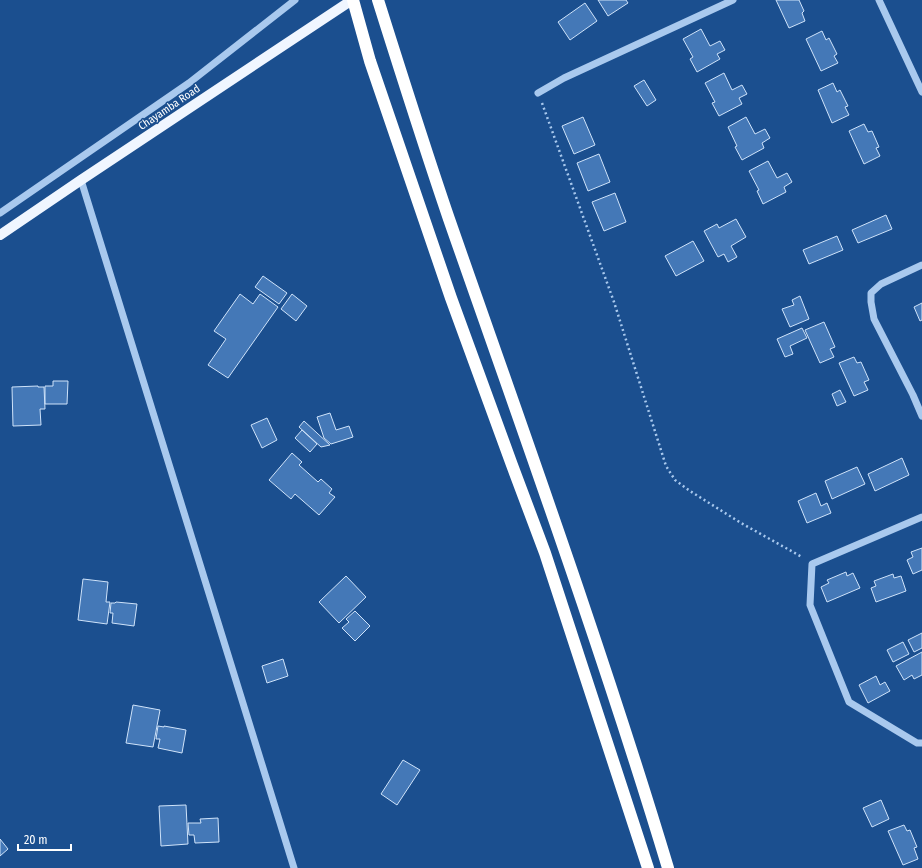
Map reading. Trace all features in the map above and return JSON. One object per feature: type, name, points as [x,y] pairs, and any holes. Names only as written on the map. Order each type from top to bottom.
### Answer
[{"type":"highway","points":[[352,0],[370,61],[451,298],[546,553],[648,868]]},
{"type":"highway","points":[[378,0],[448,216],[556,522],[636,763],[668,868]]},
{"type":"main road","name":"Chayamba Road","points":[[0,236],[81,180],[352,0]]},
{"type":"street","points":[[0,213],[189,83],[295,0]]},
{"type":"street","points":[[538,93],[564,78],[733,0]]},
{"type":"street","points":[[879,0],[922,92]]},
{"type":"street","points":[[81,180],[294,868]]},
{"type":"street","points":[[922,264],[881,284],[871,292],[871,302],[874,319],[913,395],[922,416]]},
{"type":"street","points":[[922,517],[812,564],[810,605],[849,702],[917,744],[922,743]]},
{"type":"path","points":[[538,93],[614,302],[666,466],[675,480],[690,491],[741,523],[812,564]]},
{"type":"building","points":[[598,0],[626,0],[628,3],[608,16]]},
{"type":"building","points":[[776,0],[799,0],[804,11],[802,13],[805,21],[789,28]]},
{"type":"building","points":[[585,3],[597,21],[570,40],[558,22]]},
{"type":"building","points":[[701,29],[710,46],[720,41],[725,50],[717,54],[720,59],[697,72],[690,59],[693,57],[683,39]]},
{"type":"building","points":[[822,31],[826,40],[829,38],[837,54],[834,56],[838,63],[821,71],[806,39]]},
{"type":"building","points":[[724,73],[732,90],[742,85],[747,94],[739,98],[742,104],[719,116],[712,103],[715,102],[705,83]]},
{"type":"building","points":[[644,80],[656,100],[647,106],[634,86]]},
{"type":"building","points":[[833,83],[837,92],[840,90],[848,106],[845,107],[849,115],[832,123],[818,90]]},
{"type":"building","points":[[583,117],[595,145],[574,154],[562,126]]},
{"type":"building","points":[[746,117],[755,134],[765,129],[770,138],[762,143],[764,148],[742,160],[735,147],[737,146],[728,127]]},
{"type":"building","points":[[864,124],[868,132],[872,131],[879,147],[876,148],[880,156],[864,164],[849,131]]},
{"type":"building","points":[[599,154],[610,182],[588,191],[577,163]]},
{"type":"building","points":[[768,161],[777,178],[787,173],[792,182],[784,187],[786,192],[763,204],[757,191],[759,190],[749,171]]},
{"type":"building","points":[[615,193],[626,222],[604,231],[592,202]]},
{"type":"building","points":[[886,215],[892,229],[858,243],[852,230]]},
{"type":"building","points":[[736,219],[746,237],[731,246],[737,257],[728,262],[724,254],[718,257],[704,231],[717,224],[719,228]]},
{"type":"building","points":[[837,236],[843,250],[809,264],[803,250]]},
{"type":"building","points":[[693,241],[704,261],[676,276],[665,256]]},
{"type":"building","points":[[263,276],[287,293],[279,304],[255,287]]},
{"type":"building","points":[[240,294],[253,304],[260,294],[278,307],[228,378],[208,365],[226,339],[214,331]]},
{"type":"building","points":[[292,294],[307,306],[296,321],[281,309]]},
{"type":"building","points":[[800,296],[809,319],[790,327],[782,309],[794,305],[792,300]]},
{"type":"building","points":[[922,303],[922,320],[920,321],[914,307]]},
{"type":"building","points":[[824,322],[835,347],[830,349],[834,357],[820,363],[805,330]]},
{"type":"building","points":[[802,328],[807,338],[790,346],[793,354],[785,357],[777,339]]},
{"type":"building","points":[[854,357],[857,363],[861,362],[869,380],[864,382],[868,390],[854,396],[839,363]]},
{"type":"building","points":[[53,381],[68,381],[67,404],[45,404],[45,386],[53,386]]},
{"type":"building","points":[[12,387],[44,387],[45,409],[40,409],[41,425],[13,426]]},
{"type":"building","points":[[840,390],[846,402],[837,406],[832,394]]},
{"type":"building","points":[[330,413],[336,430],[349,426],[353,437],[331,444],[324,438],[317,417]]},
{"type":"building","points":[[267,418],[277,440],[262,448],[251,425]]},
{"type":"building","points":[[304,421],[330,445],[321,447],[299,427]]},
{"type":"building","points":[[302,430],[317,444],[310,452],[295,438]]},
{"type":"building","points":[[292,453],[302,462],[299,465],[318,482],[321,479],[332,489],[329,493],[335,497],[319,515],[295,494],[291,499],[269,480]]},
{"type":"building","points":[[902,458],[909,475],[875,491],[868,474]]},
{"type":"building","points":[[857,467],[865,484],[832,499],[825,481]]},
{"type":"building","points":[[816,493],[821,506],[827,503],[831,513],[807,523],[798,501]]},
{"type":"building","points":[[922,548],[922,570],[913,574],[907,560],[913,557],[911,552]]},
{"type":"building","points":[[846,572],[847,576],[853,573],[860,588],[827,602],[821,587],[829,583],[827,580]]},
{"type":"building","points":[[893,574],[894,578],[901,576],[906,591],[876,602],[871,588],[876,586],[874,581]]},
{"type":"building","points":[[346,576],[366,597],[339,623],[319,602]]},
{"type":"building","points":[[83,579],[108,582],[106,602],[110,602],[107,624],[78,620]]},
{"type":"building","points":[[111,603],[137,604],[134,626],[112,623],[113,613],[110,613]]},
{"type":"building","points":[[355,611],[370,626],[355,641],[342,628],[349,622],[346,619]]},
{"type":"building","points":[[922,633],[922,648],[914,652],[908,640]]},
{"type":"building","points":[[903,642],[909,654],[893,662],[887,650]]},
{"type":"building","points":[[922,652],[922,675],[914,679],[912,675],[904,680],[896,666]]},
{"type":"building","points":[[283,659],[288,676],[267,683],[262,666]]},
{"type":"building","points":[[876,676],[880,685],[885,682],[890,691],[868,703],[859,685]]},
{"type":"building","points":[[133,705],[160,710],[153,747],[126,743]]},
{"type":"building","points":[[158,726],[186,730],[182,753],[158,748],[160,739],[156,739]]},
{"type":"building","points":[[403,760],[420,770],[397,805],[381,794]]},
{"type":"building","points":[[881,800],[889,819],[872,827],[863,808]]},
{"type":"building","points":[[186,805],[188,844],[161,846],[159,806]]},
{"type":"building","points":[[218,818],[219,842],[195,843],[194,835],[189,835],[188,823],[201,823],[200,819]]},
{"type":"building","points":[[904,825],[907,831],[910,830],[917,847],[914,848],[918,859],[903,865],[888,831]]},
{"type":"building","points":[[0,839],[8,849],[0,856]]}]
